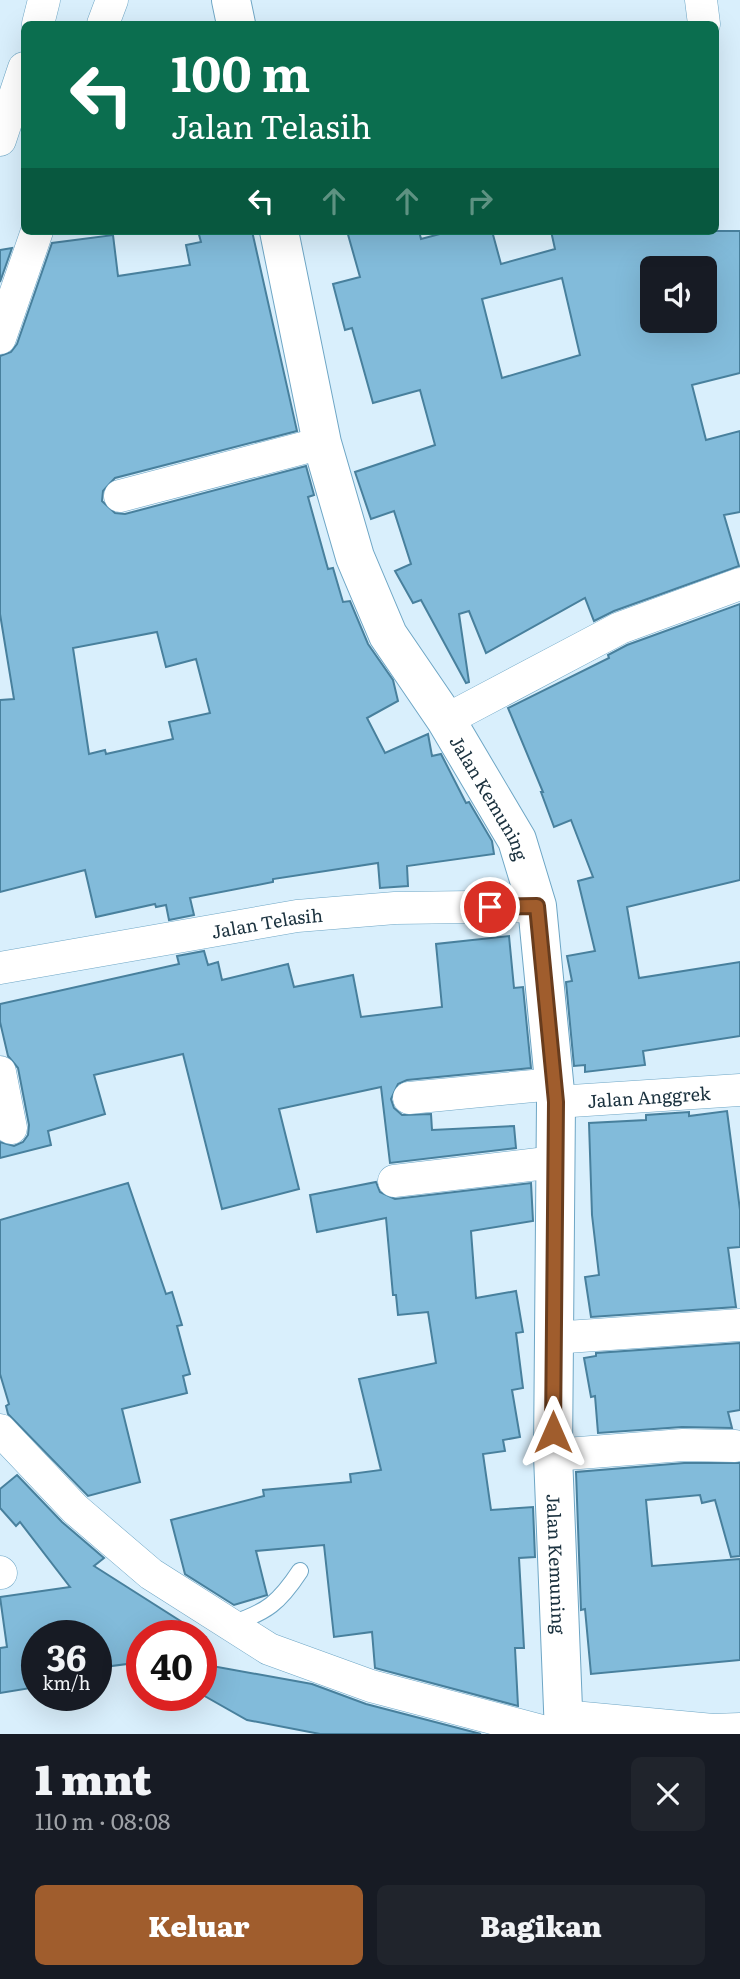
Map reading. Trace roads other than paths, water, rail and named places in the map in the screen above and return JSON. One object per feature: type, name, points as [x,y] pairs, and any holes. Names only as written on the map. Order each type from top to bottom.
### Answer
[{"type":"street","points":[[39,21],[44,0]]},
{"type":"street","points":[[104,21],[112,0]]},
{"type":"street","points":[[231,0],[235,21]]},
{"type":"street","points":[[701,0],[704,21]]},
{"type":"street","points":[[0,140],[21,77]]},
{"type":"street","points":[[0,338],[36,235]]},
{"type":"street","name":"Jalan Kemuning","points":[[280,235],[322,443],[344,526],[388,635],[446,720],[517,840],[537,906],[555,1093],[552,1338],[560,1728]]},
{"type":"street","points":[[120,496],[322,443]]},
{"type":"street","points":[[446,720],[620,628],[740,584]]},
{"type":"street","name":"Jalan Telasih","points":[[0,968],[297,916],[396,908],[537,906]]},
{"type":"street","points":[[0,1072],[11,1128]]},
{"type":"street","name":"Jalan Anggrek","points":[[409,1098],[740,1090]]},
{"type":"street","points":[[394,1181],[555,1162]]},
{"type":"street","points":[[552,1338],[740,1325]]},
{"type":"street","points":[[0,1430],[75,1508],[151,1574],[268,1649],[371,1686],[560,1728],[740,1729]]},
{"type":"street","points":[[553,1455],[683,1445],[736,1446]]},
{"type":"lane","points":[[231,1624],[258,1616],[282,1599],[299,1571]]}]
